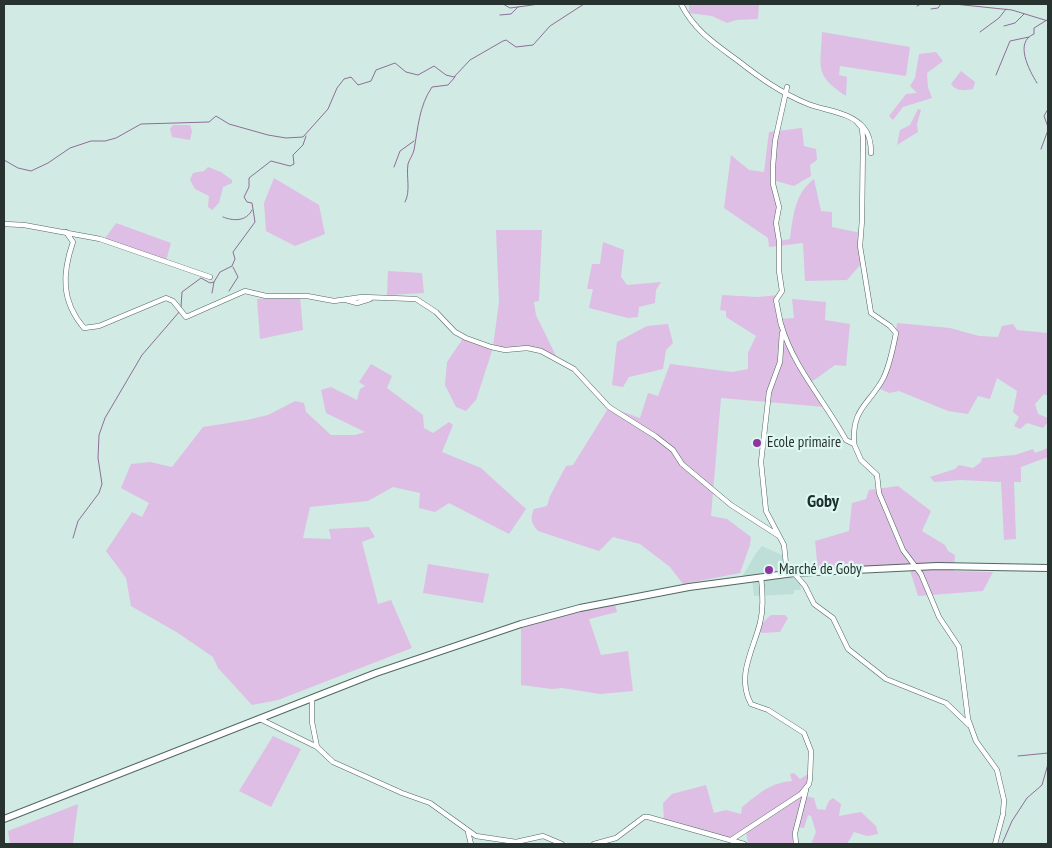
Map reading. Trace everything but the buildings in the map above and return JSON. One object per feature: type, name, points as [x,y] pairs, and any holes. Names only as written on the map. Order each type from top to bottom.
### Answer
[{"type":"main road","points":[[4,819],[433,653],[580,608],[690,587],[790,573],[915,567],[1048,568]]},
{"type":"street","points":[[681,4],[697,29],[710,42],[760,79],[786,94],[813,106],[847,116],[857,122],[868,135],[871,153]]},
{"type":"street","points":[[787,87],[775,141],[773,166],[773,184],[779,206],[776,223],[782,290],[776,300],[788,344],[814,390],[846,440],[854,444]]},
{"type":"street","points":[[857,122],[862,128],[863,139],[861,267],[871,313],[890,326],[896,333],[882,379],[862,407],[855,421],[854,444],[861,460],[879,477],[879,492],[887,513],[893,521],[903,550],[921,574],[944,627],[958,647],[960,671],[971,728],[976,741],[997,770],[1004,800],[1003,814],[995,844]]},
{"type":"street","points":[[4,224],[66,232],[100,239],[210,277]]},
{"type":"street","points":[[66,232],[73,242],[66,263],[65,288],[74,316],[84,328],[99,326],[166,298],[173,301],[186,317],[245,291],[276,297],[307,296],[334,301],[373,297],[416,299],[436,312],[455,332],[466,338],[505,350],[527,348],[541,351],[574,369],[609,407],[655,436],[673,450],[687,468],[731,505],[779,536]]},
{"type":"street","points":[[781,324],[782,348],[780,362],[769,392],[761,462],[766,511],[784,545],[790,573],[805,586],[814,604],[833,618],[848,649],[886,679],[946,703],[971,728]]},
{"type":"street","points":[[760,577],[763,608],[760,625],[746,666],[744,689],[751,704],[768,710],[804,733],[809,742],[812,758],[810,779],[796,833],[796,844]]},
{"type":"street","points":[[312,699],[312,722],[317,747]]},
{"type":"street","points":[[260,719],[317,747],[333,762],[402,793],[430,803],[468,832],[489,840],[524,842]]},
{"type":"street","points":[[731,840],[806,789]]},
{"type":"street","points":[[594,844],[616,838],[644,817],[744,844]]},
{"type":"street","points":[[468,832],[471,844]]},
{"type":"street","points":[[519,844],[543,836],[562,844]]},
{"type":"street","points":[[731,840],[735,844]]},
{"type":"shaded area","points":[[689,4],[759,4],[758,19],[736,20],[727,23],[712,16],[689,13]]},
{"type":"shaded area","points":[[822,32],[910,47],[906,76],[840,66],[839,75],[847,77],[846,96],[828,82],[821,69]]},
{"type":"shaded area","points":[[936,52],[943,61],[927,73],[928,87],[932,98],[903,107],[893,120],[889,116],[906,94],[917,93],[910,86],[915,78],[919,54]]},
{"type":"shaded area","points":[[961,71],[975,82],[973,89],[960,90],[951,84]]},
{"type":"shaded area","points":[[918,109],[921,110],[917,124],[918,132],[897,145],[900,130],[910,125]]},
{"type":"shaded area","points":[[173,125],[190,125],[192,131],[190,140],[172,137],[170,129]]},
{"type":"shaded area","points":[[802,128],[804,146],[816,149],[817,160],[810,165],[811,176],[794,186],[773,180],[779,207],[777,216],[780,241],[790,239],[799,198],[814,179],[821,211],[832,212],[832,227],[861,233],[861,264],[847,280],[805,281],[803,243],[769,247],[768,238],[724,208],[731,155],[749,170],[764,172],[769,132]]},
{"type":"shaded area","points":[[208,167],[221,172],[232,180],[232,183],[223,187],[219,203],[212,210],[208,207],[209,196],[195,189],[190,180],[193,173],[204,171]]},
{"type":"shaded area","points":[[274,178],[319,205],[325,234],[295,246],[266,231],[264,203]]},
{"type":"shaded area","points":[[116,223],[171,243],[166,261],[104,240]]},
{"type":"shaded area","points":[[496,230],[542,230],[539,301],[534,302],[536,315],[558,360],[541,351],[493,348],[476,400],[466,411],[456,407],[445,385],[447,362],[464,337],[493,347],[499,302]]},
{"type":"shaded area","points":[[603,242],[624,250],[621,277],[627,285],[661,282],[656,290],[655,303],[639,307],[638,317],[628,318],[589,308],[593,289],[587,289],[592,264],[600,264]]},
{"type":"shaded area","points":[[388,271],[422,273],[424,293],[387,295]]},
{"type":"shaded area","points":[[722,295],[758,297],[779,295],[776,300],[781,319],[794,318],[792,299],[826,302],[825,320],[850,324],[846,366],[835,365],[810,383],[825,407],[721,398],[711,516],[727,519],[751,537],[740,573],[683,584],[670,567],[640,544],[613,537],[599,551],[538,531],[532,520],[534,509],[547,506],[550,496],[566,466],[573,465],[609,407],[640,418],[648,393],[658,396],[670,364],[732,372],[748,369],[748,353],[756,336],[726,317],[726,311],[720,310]]},
{"type":"shaded area","points":[[300,296],[303,330],[260,339],[257,299]]},
{"type":"shaded area","points":[[897,323],[950,328],[979,336],[998,337],[1002,326],[1013,324],[1017,330],[1048,333],[1048,396],[1044,394],[1035,404],[1038,414],[1048,418],[1048,422],[1043,428],[1027,423],[1020,429],[1014,426],[1019,417],[1013,412],[1017,391],[997,378],[990,399],[978,396],[968,414],[948,411],[899,391],[889,393],[876,387],[888,365]]},
{"type":"shaded area","points":[[668,324],[673,343],[666,350],[663,369],[629,377],[623,387],[612,385],[617,342],[647,326]]},
{"type":"shaded area","points":[[371,364],[392,376],[387,388],[423,415],[424,428],[433,433],[449,422],[453,425],[442,452],[481,468],[526,509],[509,534],[449,503],[435,512],[419,508],[420,493],[393,487],[368,501],[310,507],[303,538],[331,539],[329,529],[369,527],[375,537],[362,542],[378,604],[391,600],[412,648],[278,700],[252,705],[218,668],[213,657],[178,633],[131,606],[126,578],[106,551],[132,512],[142,517],[149,503],[121,488],[131,464],[150,462],[172,467],[203,427],[268,415],[295,401],[304,403],[306,412],[331,435],[355,435],[365,432],[326,413],[321,390],[331,387],[357,400],[360,389],[365,386],[359,382]]},
{"type":"shaded area","points":[[1048,448],[1048,457],[1021,467],[1021,482],[1014,482],[1016,539],[1004,540],[1001,482],[961,480],[934,482],[930,477],[955,469],[959,465],[973,468],[981,462],[982,458],[1015,455],[1033,449],[1035,453]]},
{"type":"shaded area","points":[[898,486],[931,511],[922,531],[945,545],[948,551],[955,555],[954,571],[993,572],[983,591],[918,596],[909,567],[818,571],[815,541],[849,531],[852,503],[866,499],[869,490]]},
{"type":"shaded area","points":[[762,546],[786,557],[787,573],[794,573],[800,581],[801,590],[794,590],[794,594],[754,596],[752,578],[741,579]]},
{"type":"shaded area","points":[[428,564],[489,574],[483,603],[423,593]]},
{"type":"shaded area","points":[[614,601],[617,612],[589,619],[601,655],[628,651],[633,691],[600,694],[562,688],[552,689],[521,685],[521,624]]},
{"type":"shaded area","points":[[771,615],[785,615],[788,618],[780,632],[761,633],[760,625]]},
{"type":"shaded area","points":[[273,736],[301,749],[271,807],[239,791]]},
{"type":"shaded area","points":[[794,773],[800,779],[810,773],[812,784],[809,784],[805,796],[814,798],[817,809],[825,810],[829,801],[833,798],[841,804],[839,816],[861,812],[876,826],[878,834],[867,836],[854,832],[847,844],[811,844],[816,832],[811,816],[808,815],[804,828],[798,827],[797,844],[748,844],[746,831],[731,840],[664,823],[663,803],[672,794],[706,785],[714,813],[726,810],[741,814],[742,807],[754,797],[771,786],[792,781],[790,774]]},
{"type":"shaded area","points":[[78,804],[73,844],[10,844],[8,831]]},
{"type":"waterway","points":[[503,4],[510,8],[518,7]]},
{"type":"waterway","points":[[500,15],[511,14],[518,7],[539,4]]},
{"type":"waterway","points":[[4,160],[18,168],[31,171],[48,163],[70,148],[91,141],[105,141],[116,138],[141,124],[209,122],[216,116],[229,124],[268,135],[286,138],[303,137],[328,109],[337,88],[344,79],[351,77],[358,85],[371,81],[376,70],[395,63],[406,72],[418,75],[434,66],[446,75],[454,77],[470,60],[503,41],[506,40],[516,47],[533,45],[550,26],[584,4]]},
{"type":"waterway","points":[[917,6],[921,4]]},
{"type":"waterway","points":[[931,9],[938,8],[941,4]]},
{"type":"waterway","points":[[954,4],[1012,10],[1048,21]]},
{"type":"waterway","points":[[980,32],[999,18],[1006,9]]},
{"type":"waterway","points":[[1004,26],[1015,23],[1024,14]]},
{"type":"waterway","points":[[1037,83],[1027,64],[1024,50],[1025,43],[1034,34],[1034,28],[1047,20]]},
{"type":"waterway","points":[[996,75],[1010,41],[1029,37]]},
{"type":"waterway","points":[[405,202],[408,193],[408,164],[414,150],[424,102],[432,87],[448,85],[455,77]]},
{"type":"waterway","points":[[1048,109],[1044,116],[1048,127]]},
{"type":"waterway","points":[[1041,149],[1048,130]]},
{"type":"waterway","points":[[181,307],[182,292],[201,278],[210,283],[214,282],[220,272],[232,266],[235,259],[233,252],[255,222],[252,203],[247,202],[244,197],[249,187],[249,178],[271,161],[290,166],[294,164],[293,155],[303,145],[306,136]]},
{"type":"waterway","points":[[394,167],[400,151],[414,141]]},
{"type":"waterway","points":[[223,217],[239,220],[246,217],[252,210]]},
{"type":"waterway","points":[[229,291],[238,277],[233,267]]},
{"type":"waterway","points":[[212,293],[214,282]]},
{"type":"waterway","points":[[73,538],[78,521],[99,493],[102,484],[98,458],[99,435],[105,418],[142,355],[180,311]]},
{"type":"waterway","points":[[1018,756],[1048,753]]},
{"type":"waterway","points":[[1002,844],[1012,821],[1027,798],[1042,785],[1048,764]]},
{"type":"place","name":"Ecole primaire","points":[[757,443]]},
{"type":"place","name":"Marché de Goby","points":[[769,570]]},
{"type":"district","name":"Goby","points":[[823,502]]}]
